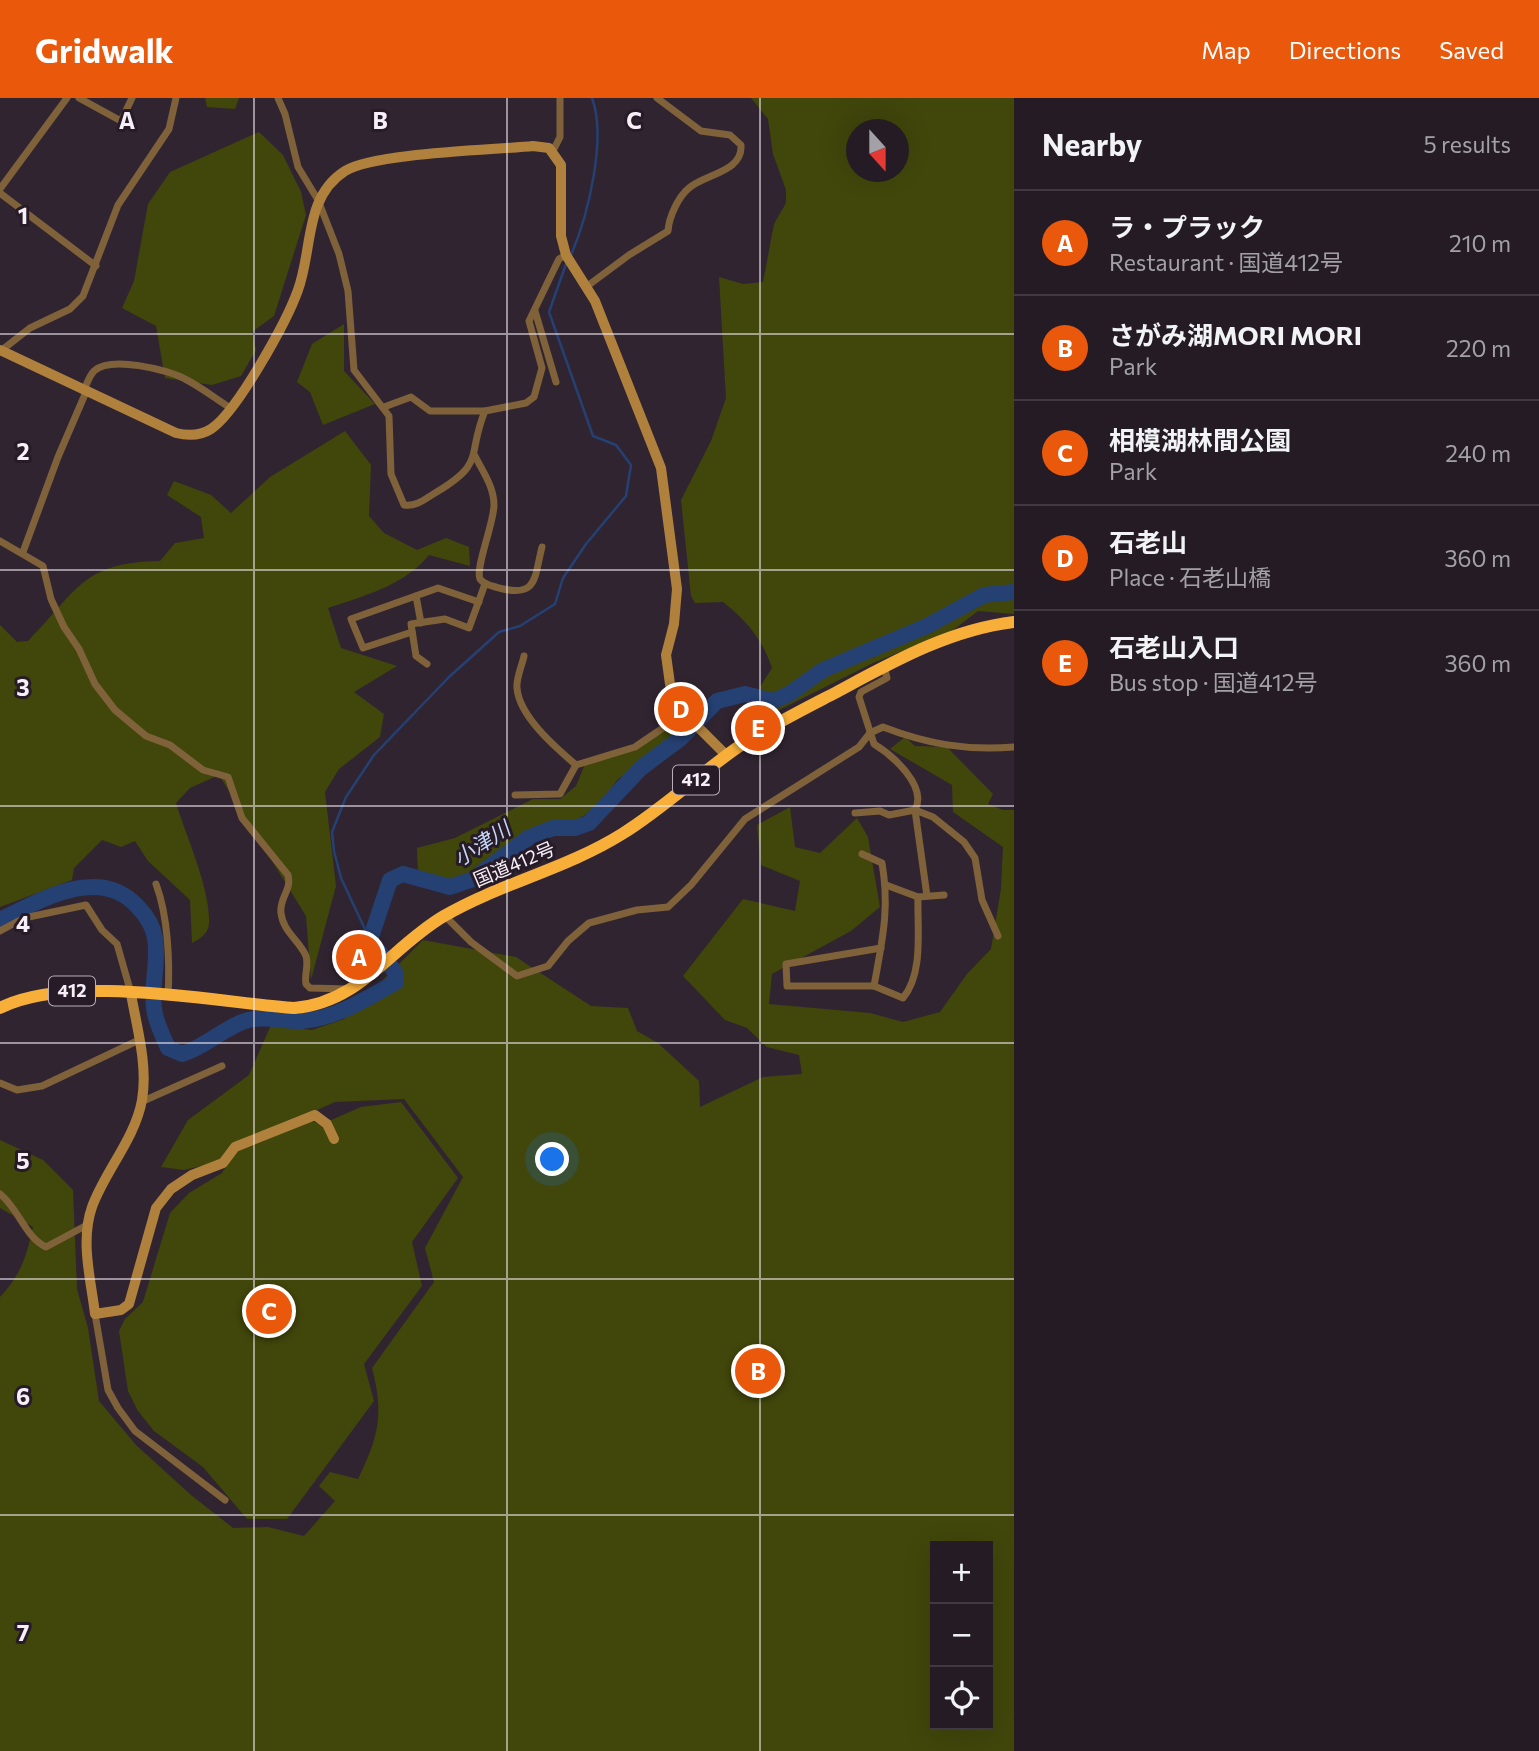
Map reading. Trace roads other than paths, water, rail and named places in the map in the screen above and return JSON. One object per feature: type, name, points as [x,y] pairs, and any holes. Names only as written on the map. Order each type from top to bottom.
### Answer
[{"type":"highway","name":"国道412号","points":[[0,1008],[54,992],[147,995],[294,1008],[328,1002],[352,991],[445,916],[596,849],[668,803],[726,755],[776,723],[884,667],[960,634],[1014,622]]},
{"type":"street","points":[[67,98],[0,191],[96,266]]},
{"type":"street","points":[[79,98],[121,121],[127,114],[132,98]]},
{"type":"street","points":[[176,98],[169,129],[122,197],[96,266],[78,303],[30,328],[1,350],[184,435],[212,429],[232,409],[250,381],[298,290],[318,200],[335,178],[369,161],[533,146],[553,151]]},
{"type":"street","points":[[278,98],[285,114],[298,167],[318,200],[345,277],[354,370],[360,382],[384,407],[391,424],[391,474],[404,505],[414,505],[460,478],[475,456],[485,411]]},
{"type":"street","points":[[560,98],[560,137],[553,151],[561,171],[561,236],[566,255],[586,287],[661,468],[677,589],[667,669],[678,700],[690,718],[726,755]]},
{"type":"street","points":[[586,287],[629,255],[668,231],[671,216],[686,191],[731,166],[741,154],[741,145],[734,137],[701,131],[657,98]]},
{"type":"street","points":[[384,407],[411,397],[430,411],[485,411],[526,403],[534,397],[542,372],[529,324],[559,259],[566,255]]},
{"type":"street","points":[[535,311],[556,382]]},
{"type":"street","points":[[23,552],[85,391],[99,368],[111,364],[134,365],[185,379],[232,409]]},
{"type":"street","points":[[427,664],[416,656],[411,624],[445,619],[469,628],[485,584],[478,569],[492,528],[494,503],[492,488],[475,456]]},
{"type":"street","points":[[0,541],[43,566],[51,599],[64,627],[79,649],[95,684],[115,710],[146,736],[170,745],[203,770],[228,777],[242,818],[288,875],[289,887],[281,905],[281,916],[290,937],[305,956],[307,986],[342,987],[352,991]]},
{"type":"street","points":[[485,584],[517,593],[527,590],[532,585],[542,547]]},
{"type":"street","points":[[412,632],[363,648],[351,619],[438,588],[448,589],[479,602]]},
{"type":"street","points":[[416,596],[421,623]]},
{"type":"street","points":[[524,656],[516,684],[518,694],[547,740],[576,765]]},
{"type":"street","points":[[881,948],[786,964],[787,986],[874,986],[903,998],[913,987],[922,896],[915,810],[919,804],[910,779],[896,757],[874,744],[859,697],[861,692],[887,678],[884,667]]},
{"type":"street","points":[[514,795],[559,794],[576,765],[635,747],[663,729],[690,718]]},
{"type":"street","points":[[445,916],[471,942],[517,976],[540,971],[589,923],[637,910],[668,907],[691,885],[745,819],[859,747],[870,733],[883,727],[930,743],[976,750],[1014,747]]},
{"type":"street","points":[[855,813],[880,811],[889,815],[915,810],[933,817],[964,842],[975,858],[982,900],[998,936]]},
{"type":"street","points":[[862,854],[881,863],[886,885],[887,915],[874,986]]},
{"type":"street","points":[[156,884],[164,912],[164,932],[170,953],[166,997]]},
{"type":"street","points":[[886,885],[922,896],[944,895]]},
{"type":"street","points":[[0,931],[24,918],[86,905],[102,930],[117,944],[131,994],[143,1072],[141,1102],[135,1123],[92,1207],[88,1225],[87,1250],[108,1391],[135,1431],[225,1500]]},
{"type":"street","points":[[0,1083],[17,1090],[42,1086],[139,1040]]},
{"type":"street","points":[[141,1102],[222,1066]]},
{"type":"street","points":[[95,1314],[121,1310],[129,1304],[156,1208],[171,1189],[192,1175],[223,1163],[235,1147],[315,1115],[327,1124],[334,1139]]},
{"type":"street","points":[[0,1194],[14,1207],[36,1242],[46,1247],[88,1225]]},
{"type":"waterway","points":[[571,255],[584,220],[594,177],[597,134],[592,98]]},
{"type":"waterway","points":[[370,940],[341,878],[334,851],[332,832],[346,797],[374,755],[449,677],[499,632],[520,626],[555,604],[563,578],[586,544],[626,496],[631,465],[616,445],[593,436],[549,312],[566,264]]},
{"type":"waterway","name":"小津川","points":[[0,920],[70,890],[105,888],[122,894],[140,909],[153,929],[156,947],[153,991],[155,1013],[168,1048],[182,1054],[248,1020],[262,1018],[302,1021],[327,1016],[351,1007],[396,982],[395,972],[370,940],[390,880],[403,874],[450,887],[473,879],[528,838],[553,828],[575,828],[589,823],[641,768],[681,738],[717,701],[745,694],[773,701],[789,694],[823,670],[927,626],[984,595],[1014,592]]},
{"type":"place","name":"石老山","points":[[681,709]]},
{"type":"place","name":"石老山入口","points":[[758,728]]},
{"type":"place","name":"ラ・プラック","points":[[359,957]]},
{"type":"place","name":"相模湖林間公園","points":[[269,1311]]},
{"type":"place","name":"さがみ湖MORI MORI","points":[[758,1371]]}]
